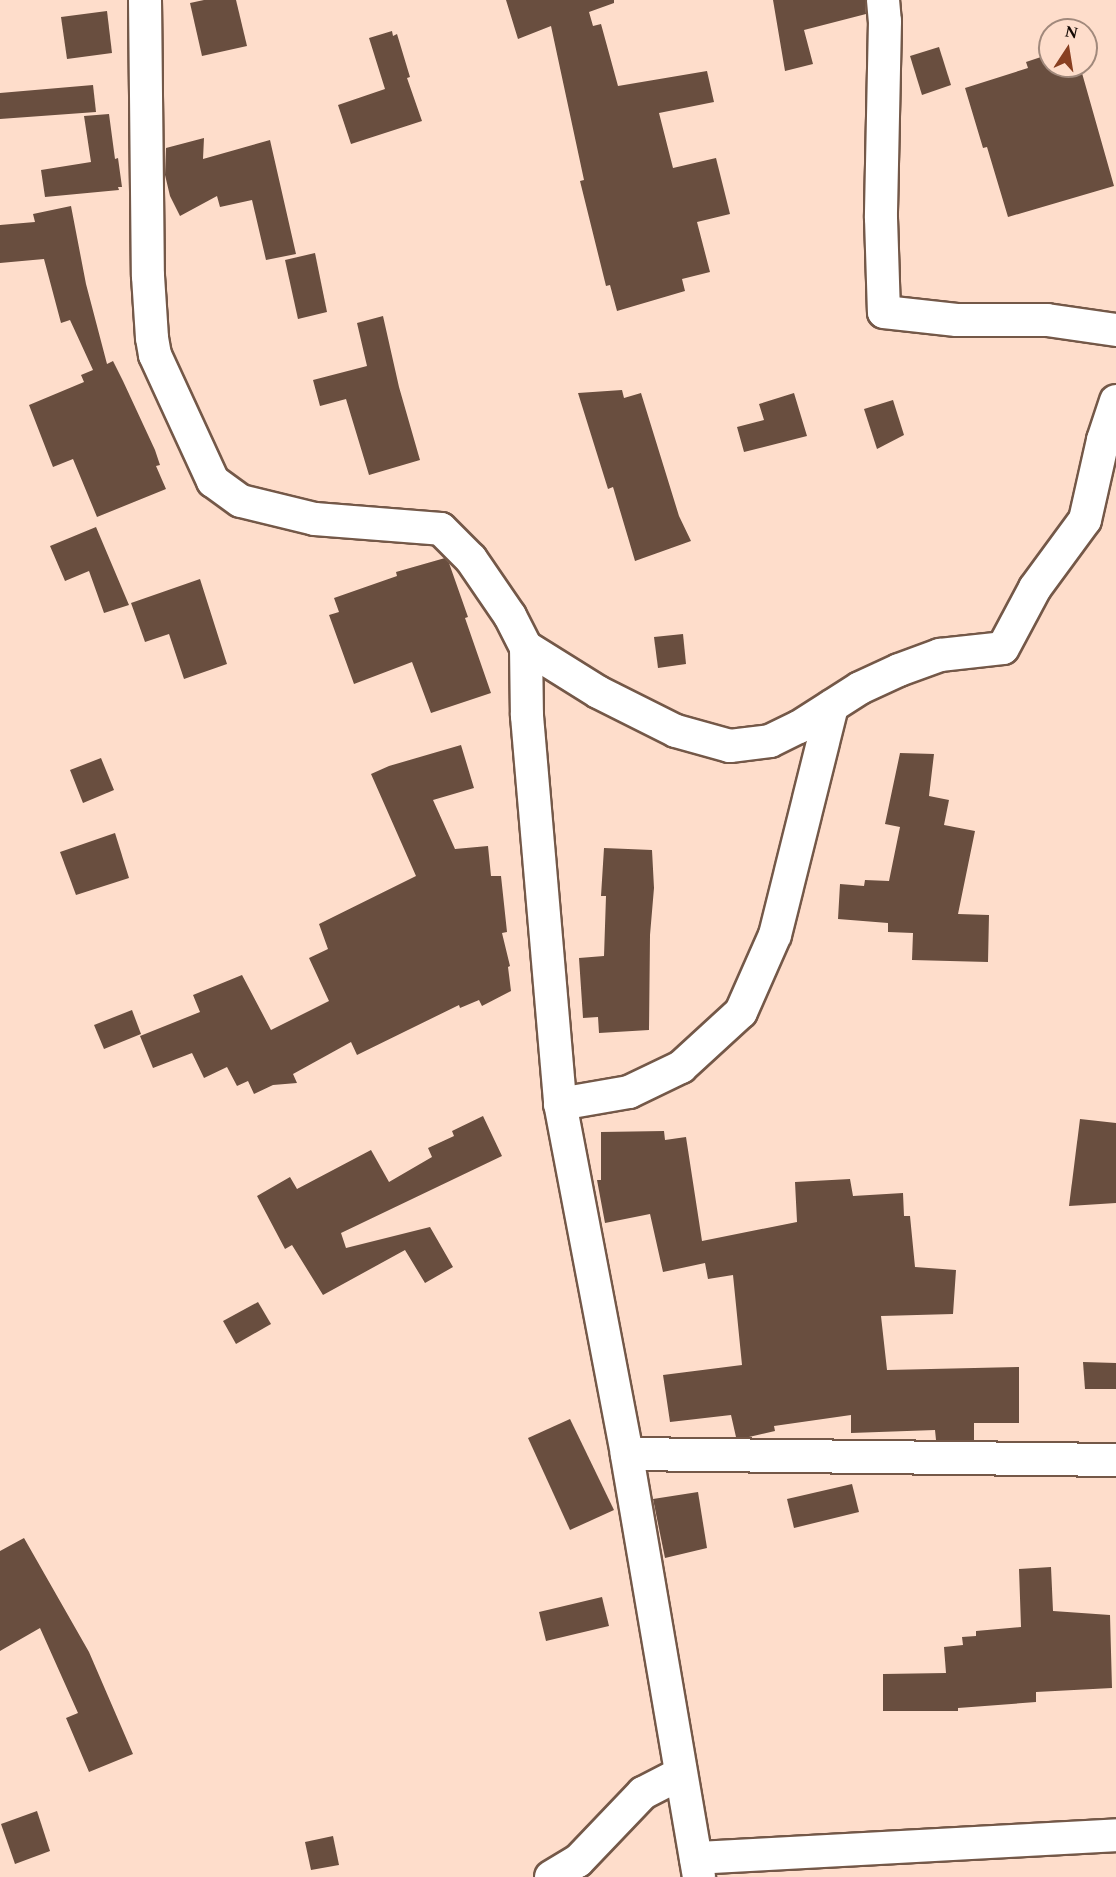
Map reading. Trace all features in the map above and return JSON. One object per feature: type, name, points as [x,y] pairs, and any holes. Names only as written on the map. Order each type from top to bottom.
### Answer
[{"type":"street","points":[[145,0],[148,276],[152,338],[155,355],[213,481],[241,501],[315,519],[441,529],[471,559],[510,616],[526,647],[527,716],[560,1104],[627,1454],[697,1868],[1116,1835]]},
{"type":"street","points":[[883,0],[885,21],[881,218],[884,312],[957,320],[1047,320],[1116,330]]},
{"type":"street","points":[[526,647],[598,692],[676,731],[730,746],[770,741],[800,727],[860,688],[940,655],[1003,648],[1035,588],[1085,520],[1103,440],[1116,401]]},
{"type":"street","points":[[560,1104],[629,1092],[681,1067],[741,1012],[775,934],[832,706]]},
{"type":"street","points":[[627,1454],[1116,1460]]},
{"type":"street","points":[[551,1877],[578,1861],[643,1793],[680,1773]]},
{"type":"building","points":[[204,0],[236,0],[247,46],[202,56],[190,3]]},
{"type":"building","points":[[506,0],[614,0],[614,3],[589,12],[593,26],[601,24],[618,86],[707,71],[714,102],[659,113],[673,168],[716,158],[730,214],[697,222],[710,272],[682,279],[685,291],[617,311],[610,285],[606,286],[580,181],[584,180],[551,26],[518,39]]},
{"type":"building","points":[[773,0],[865,0],[866,14],[804,30],[813,64],[785,71]]},
{"type":"building","points":[[107,11],[112,53],[67,59],[61,17]]},
{"type":"building","points":[[392,31],[393,36],[397,34],[410,77],[407,78],[422,121],[351,144],[338,105],[385,89],[369,38]]},
{"type":"building","points":[[939,47],[951,85],[922,95],[910,56]]},
{"type":"building","points":[[1038,58],[1038,78],[1083,78],[1114,186],[1008,217],[987,147],[983,148],[965,88],[1028,68],[1026,62]]},
{"type":"building","points":[[93,85],[96,112],[0,119],[0,93]]},
{"type":"building","points":[[109,114],[115,159],[118,158],[122,187],[118,187],[119,190],[45,197],[41,170],[91,162],[84,116]]},
{"type":"building","points":[[204,138],[203,159],[270,140],[296,254],[266,260],[252,200],[220,207],[217,196],[180,216],[170,196],[165,175],[166,148]]},
{"type":"building","points":[[71,206],[86,284],[107,364],[113,361],[123,381],[155,450],[160,465],[156,466],[166,489],[97,517],[73,459],[53,467],[29,405],[84,382],[81,375],[93,370],[70,320],[61,323],[44,259],[0,263],[0,225],[35,222],[33,214]]},
{"type":"building","points":[[315,253],[327,312],[298,319],[285,260]]},
{"type":"building","points":[[383,316],[399,387],[420,460],[369,475],[346,399],[320,406],[313,380],[367,366],[357,323]]},
{"type":"building","points":[[622,390],[624,398],[641,393],[679,516],[691,541],[635,561],[613,487],[608,489],[578,393]]},
{"type":"building","points":[[794,393],[807,436],[744,452],[737,427],[764,420],[759,404]]},
{"type":"building","points":[[893,400],[904,435],[877,449],[864,409]]},
{"type":"building","points":[[96,527],[129,605],[104,613],[89,571],[65,581],[50,546]]},
{"type":"building","points":[[445,558],[449,563],[468,617],[465,618],[491,693],[431,713],[412,662],[354,684],[329,615],[339,612],[334,598],[397,576],[396,572]]},
{"type":"building","points":[[200,579],[227,664],[184,679],[169,634],[145,642],[131,603]]},
{"type":"building","points":[[683,634],[686,664],[658,668],[654,637]]},
{"type":"building","points":[[461,745],[474,788],[433,800],[455,849],[488,846],[491,876],[501,876],[507,932],[502,933],[510,966],[508,967],[511,991],[482,1006],[479,1000],[460,1008],[459,1005],[357,1055],[351,1042],[293,1074],[297,1083],[273,1085],[254,1094],[248,1081],[237,1086],[227,1067],[204,1078],[192,1053],[153,1068],[140,1036],[200,1012],[193,995],[242,975],[271,1030],[329,1001],[309,958],[328,949],[319,924],[416,876],[371,774],[389,766]]},
{"type":"building","points":[[900,753],[934,754],[929,796],[949,800],[944,825],[975,831],[958,914],[989,915],[988,962],[912,960],[913,933],[888,932],[888,923],[838,919],[840,884],[864,886],[865,880],[889,881],[900,827],[885,824]]},
{"type":"building","points":[[101,758],[114,790],[83,803],[70,770]]},
{"type":"building","points":[[115,833],[129,878],[76,895],[60,852]]},
{"type":"building","points":[[604,848],[652,850],[654,888],[650,935],[649,1030],[599,1033],[598,1017],[583,1018],[579,958],[604,956],[606,896],[601,896]]},
{"type":"building","points":[[132,1010],[141,1034],[104,1049],[94,1025]]},
{"type":"building","points":[[483,1116],[502,1156],[341,1233],[346,1248],[430,1227],[453,1267],[425,1283],[405,1250],[323,1295],[292,1245],[285,1249],[257,1196],[290,1177],[297,1189],[371,1150],[389,1182],[432,1157],[428,1148],[454,1136],[452,1131]]},
{"type":"building","points":[[1080,1119],[1116,1123],[1116,1203],[1069,1206]]},
{"type":"building","points":[[664,1131],[665,1140],[686,1137],[702,1241],[797,1222],[795,1182],[850,1179],[853,1196],[903,1193],[904,1216],[910,1216],[915,1267],[956,1270],[953,1314],[881,1316],[887,1370],[1019,1367],[1019,1423],[974,1423],[974,1440],[936,1440],[935,1430],[851,1433],[851,1415],[774,1426],[775,1431],[749,1437],[736,1437],[731,1415],[670,1422],[663,1375],[742,1365],[733,1275],[708,1279],[705,1263],[663,1272],[650,1214],[605,1223],[597,1180],[601,1180],[601,1132]]},
{"type":"building","points":[[258,1302],[271,1324],[236,1344],[223,1321]]},
{"type":"building","points":[[1083,1362],[1116,1363],[1116,1389],[1085,1389]]},
{"type":"building","points":[[570,1419],[614,1510],[570,1530],[528,1438]]},
{"type":"building","points":[[852,1484],[859,1512],[794,1528],[787,1499]]},
{"type":"building","points":[[698,1492],[707,1548],[665,1558],[653,1499]]},
{"type":"building","points":[[24,1538],[89,1652],[133,1754],[89,1772],[66,1718],[78,1713],[40,1628],[0,1651],[0,1551]]},
{"type":"building","points":[[1051,1567],[1053,1611],[1110,1615],[1112,1688],[1036,1692],[1036,1702],[958,1708],[958,1711],[883,1711],[883,1674],[946,1673],[944,1647],[963,1645],[962,1637],[976,1636],[976,1631],[1021,1627],[1019,1569]]},
{"type":"building","points":[[602,1597],[609,1626],[546,1641],[539,1612]]},
{"type":"building","points":[[37,1811],[50,1851],[15,1864],[1,1824]]},
{"type":"building","points":[[333,1836],[339,1865],[311,1870],[305,1842]]}]
